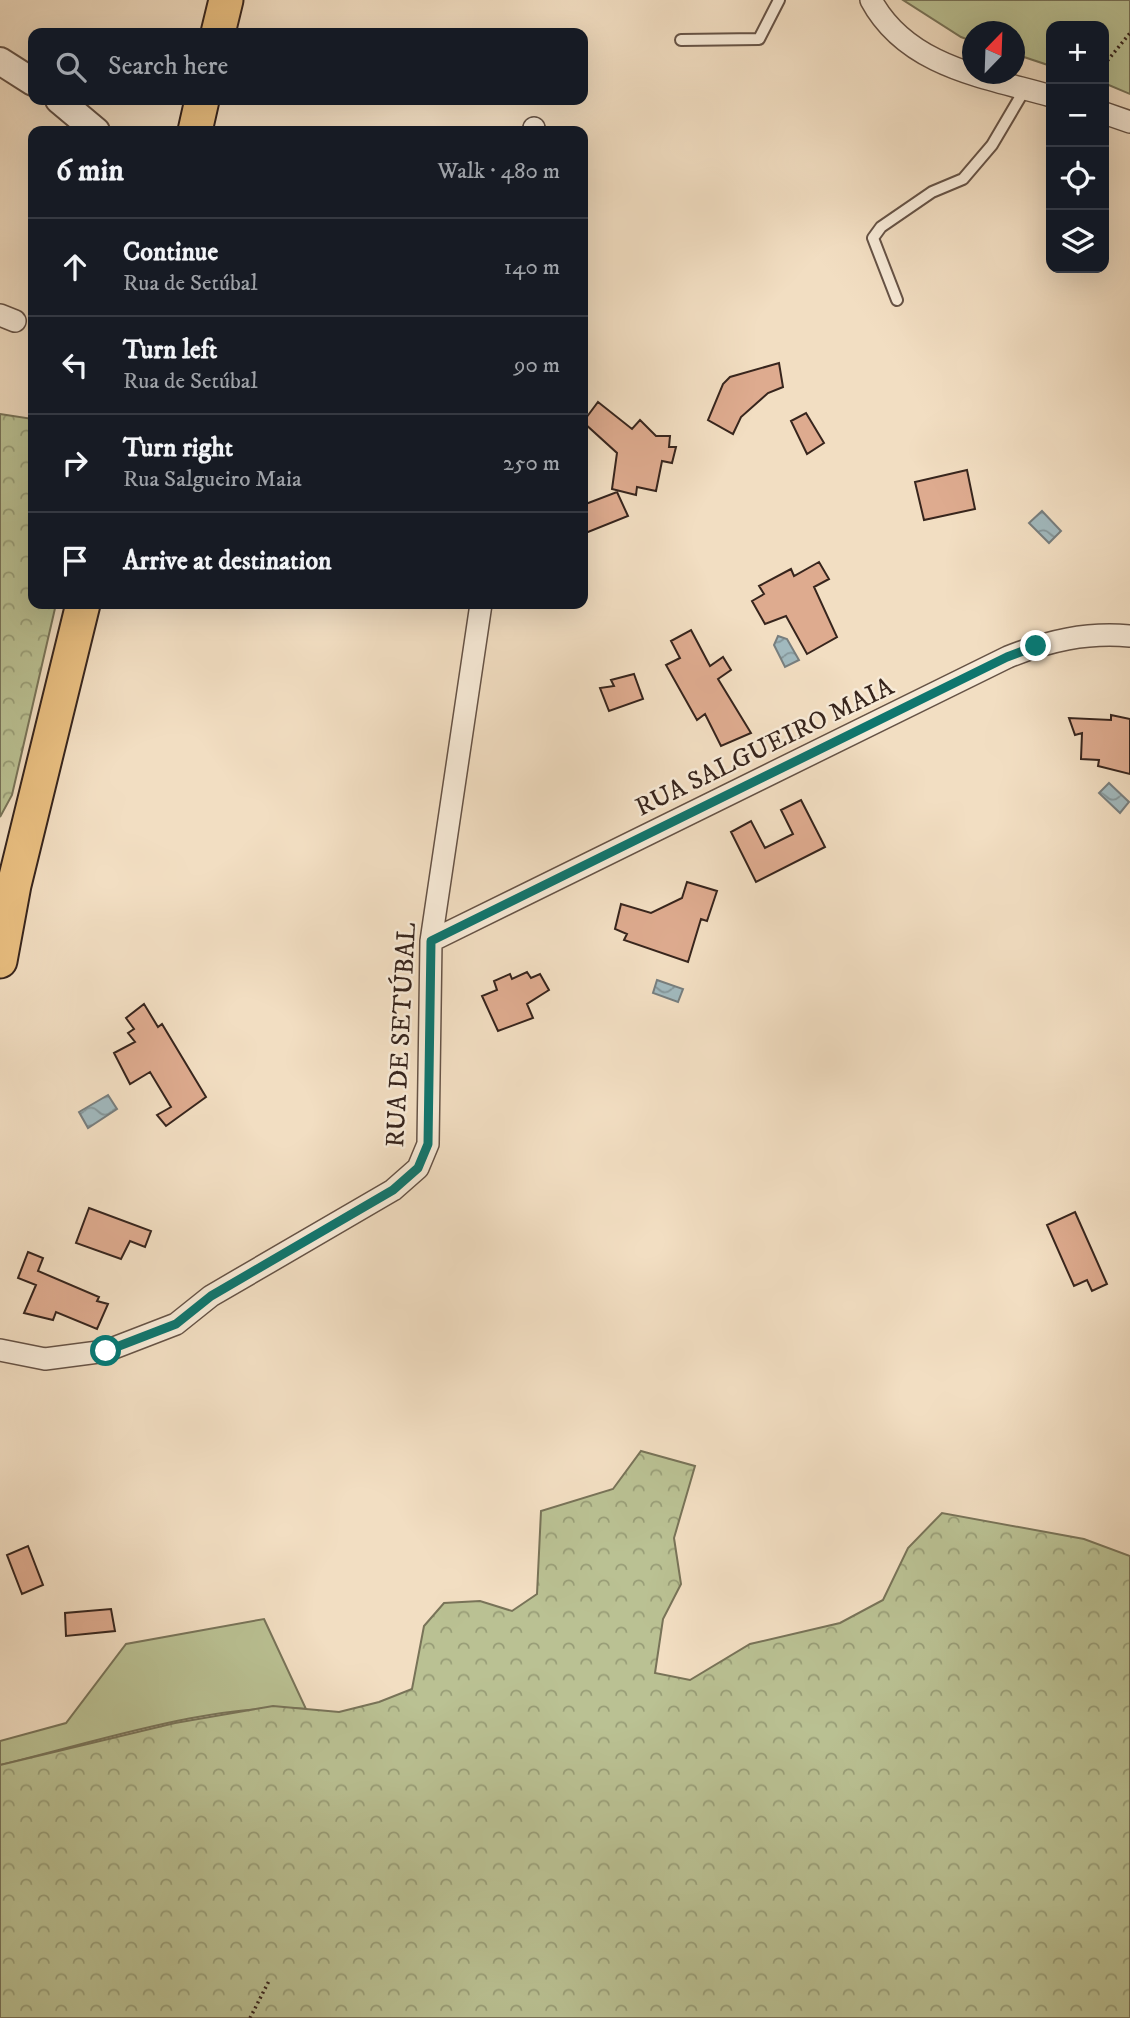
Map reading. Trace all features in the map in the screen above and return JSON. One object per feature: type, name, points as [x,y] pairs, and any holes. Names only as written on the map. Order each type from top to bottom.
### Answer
[{"type":"main road","points":[[219,28],[226,0]]},
{"type":"main road","points":[[196,126],[201,105]]},
{"type":"main road","points":[[0,961],[15,885],[82,609]]},
{"type":"street","points":[[871,0],[898,35],[926,56],[966,73],[1046,95]]},
{"type":"street","points":[[0,61],[28,79]]},
{"type":"street","points":[[65,105],[90,126]]},
{"type":"street","points":[[1109,115],[1130,122]]},
{"type":"street","name":"RUA DE SETÚBAL","points":[[0,1350],[45,1359],[106,1351],[176,1324],[211,1296],[408,1179],[418,1168],[428,1144],[431,941],[480,609]]},
{"type":"street","name":"RUA SALGUEIRO MAIA","points":[[431,941],[1007,657],[1060,639],[1084,635],[1130,636]]},
{"type":"lane","points":[[681,40],[759,39],[779,0]]},
{"type":"lane","points":[[897,300],[873,238],[881,228],[932,192],[963,179],[992,145],[1025,89]]},
{"type":"path","points":[[1109,59],[1130,33]]},
{"type":"path","points":[[250,2018],[270,1979]]},
{"type":"green space","points":[[903,0],[1130,0],[1130,94],[1109,85],[1109,21],[1046,21],[1046,64],[1025,57],[1025,21],[962,21],[961,37]]},
{"type":"green space","points":[[0,414],[28,418],[28,609],[55,609],[12,795],[0,817]]},
{"type":"green space","points":[[641,1451],[695,1466],[674,1538],[681,1584],[663,1619],[655,1673],[690,1680],[750,1644],[840,1623],[883,1600],[908,1548],[942,1513],[1084,1539],[1130,1556],[1130,2018],[0,2018],[0,1765],[175,1723],[273,1706],[339,1712],[379,1702],[412,1689],[424,1626],[444,1603],[480,1601],[512,1611],[537,1594],[541,1511],[613,1489]]},
{"type":"green space","points":[[264,1619],[306,1709],[233,1711],[194,1718],[0,1765],[0,1741],[66,1723],[126,1644]]},
{"type":"water","points":[[1042,511],[1061,531],[1049,543],[1029,523]]},
{"type":"water","points":[[778,636],[787,639],[799,660],[785,667],[774,645]]},
{"type":"water","points":[[1109,783],[1129,802],[1120,813],[1099,793]]},
{"type":"water","points":[[657,980],[683,989],[678,1002],[653,993]]},
{"type":"water","points":[[108,1095],[117,1109],[88,1128],[79,1112]]},
{"type":"building","points":[[779,363],[783,387],[768,393],[741,417],[733,434],[708,420],[723,384],[730,377]]},
{"type":"building","points":[[598,402],[632,429],[640,420],[656,436],[670,436],[669,447],[676,447],[672,463],[662,461],[656,491],[637,487],[636,495],[612,489],[617,453],[588,427],[588,415]]},
{"type":"building","points":[[806,413],[824,443],[807,454],[791,421]]},
{"type":"building","points":[[967,470],[975,509],[924,520],[915,482]]},
{"type":"building","points":[[617,492],[628,516],[588,532],[588,503]]},
{"type":"building","points":[[819,562],[829,579],[814,587],[837,637],[807,654],[786,616],[765,624],[752,601],[764,594],[759,586],[791,569],[794,576]]},
{"type":"building","points":[[691,630],[710,666],[723,657],[731,670],[718,679],[751,733],[721,746],[705,714],[697,720],[666,665],[680,658],[671,641]]},
{"type":"building","points":[[634,674],[643,699],[609,711],[600,688],[614,686],[611,680]]},
{"type":"building","points":[[1111,715],[1130,719],[1130,774],[1098,766],[1099,760],[1081,759],[1082,733],[1075,735],[1069,718],[1111,720]]},
{"type":"building","points":[[801,800],[825,847],[756,882],[731,832],[751,821],[765,848],[793,834],[781,810]]},
{"type":"building","points":[[687,882],[717,891],[707,921],[701,919],[688,962],[624,940],[627,934],[615,929],[621,904],[651,913],[682,898]]},
{"type":"building","points":[[527,972],[531,978],[540,974],[549,990],[527,1004],[533,1018],[498,1031],[482,996],[497,990],[494,981],[510,974],[512,979]]},
{"type":"building","points":[[144,1004],[158,1027],[162,1024],[206,1097],[166,1126],[157,1115],[171,1107],[150,1072],[130,1084],[114,1053],[135,1042],[128,1033],[134,1029],[126,1018]]},
{"type":"building","points":[[89,1208],[151,1231],[145,1247],[130,1241],[121,1259],[76,1243]]},
{"type":"building","points":[[1075,1212],[1107,1284],[1092,1291],[1087,1280],[1074,1286],[1047,1225]]},
{"type":"building","points":[[28,1252],[43,1258],[38,1271],[99,1297],[97,1301],[108,1304],[97,1329],[56,1312],[53,1320],[24,1313],[36,1285],[18,1278]]},
{"type":"building","points":[[28,1546],[43,1585],[22,1594],[7,1555]]},
{"type":"building","points":[[111,1609],[115,1631],[66,1636],[65,1613]]},
{"type":"route","points":[[106,1351],[176,1324],[211,1296],[393,1190],[418,1168],[428,1144],[431,941],[1007,657],[1036,646]]}]
